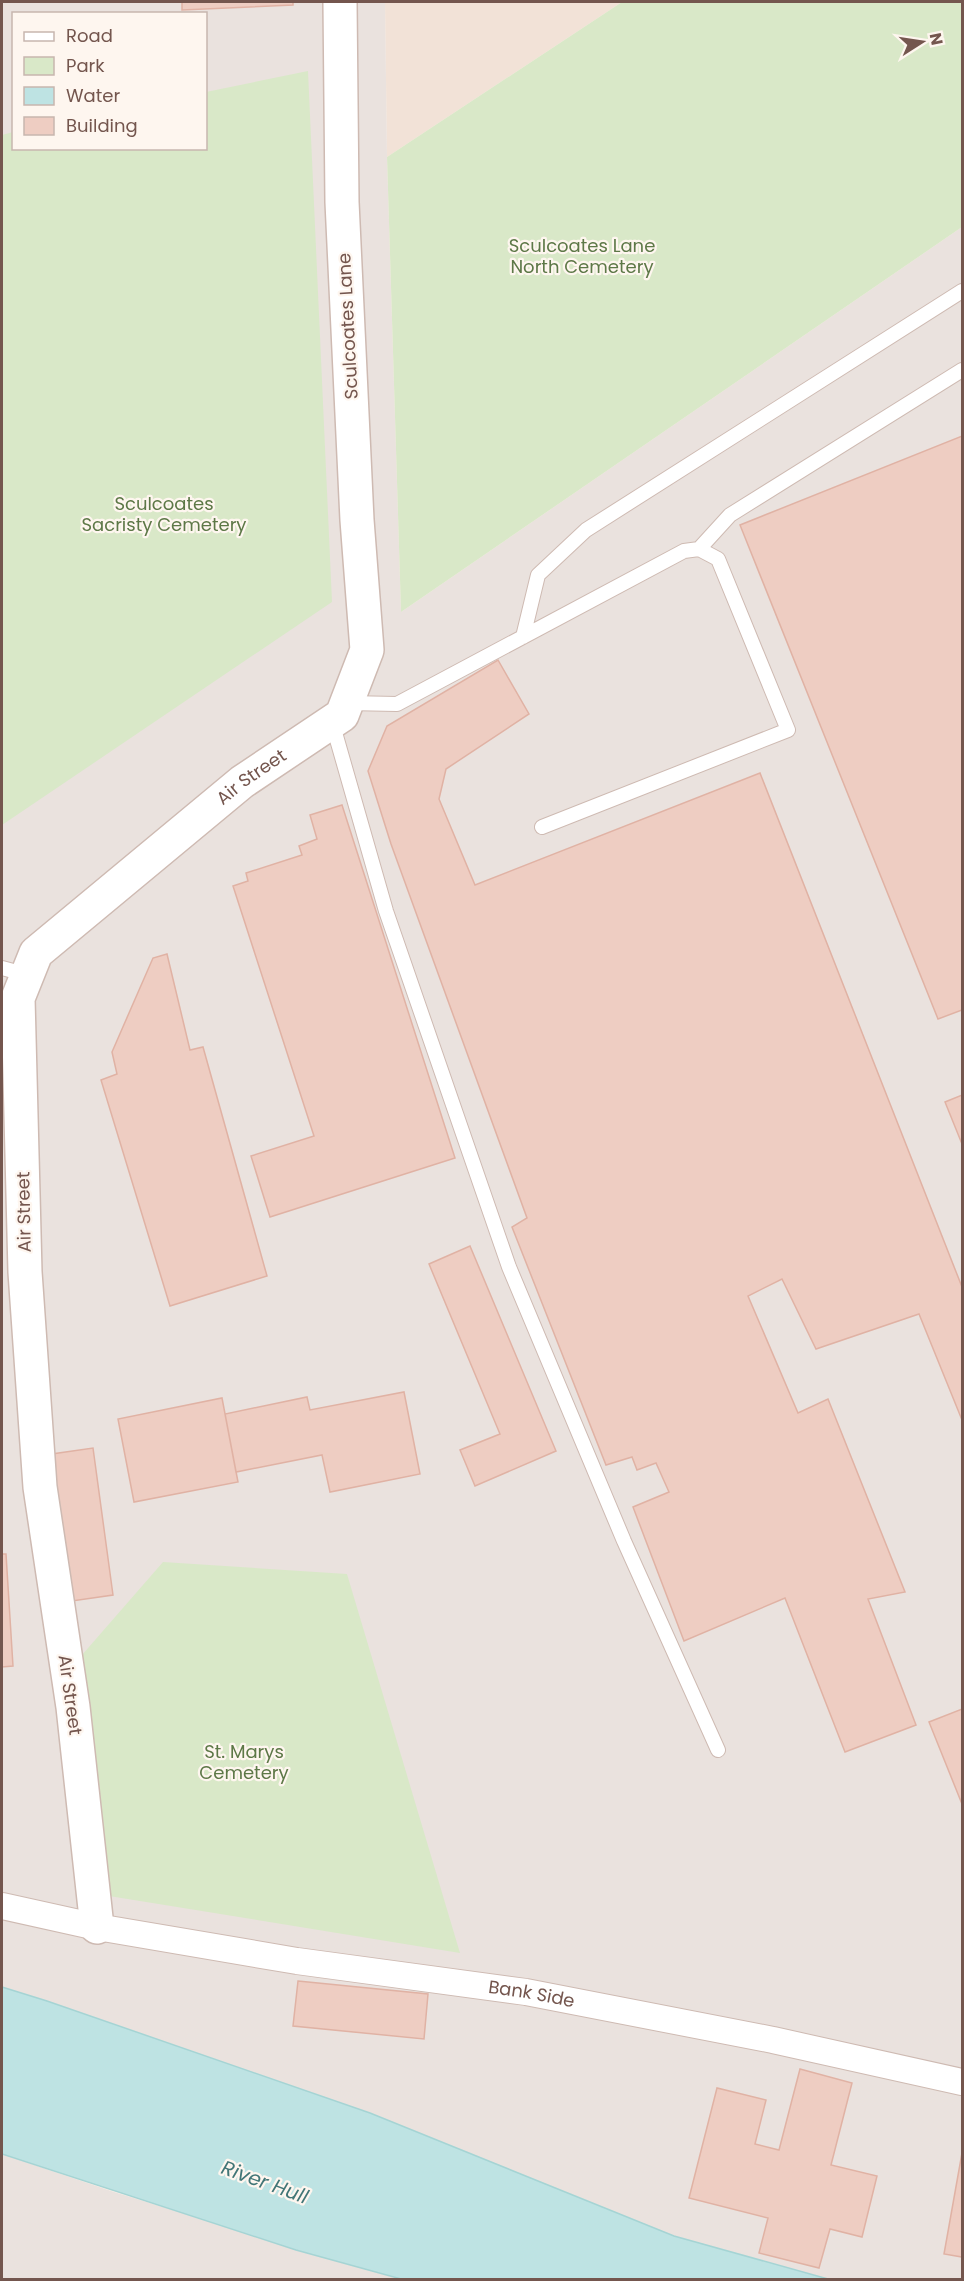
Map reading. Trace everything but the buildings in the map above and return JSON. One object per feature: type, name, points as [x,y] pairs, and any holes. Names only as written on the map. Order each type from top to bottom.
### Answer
[{"type":"street","name":"Sculcoates Lane","points":[[339,713],[367,650],[357,520],[343,214],[340,2]]},
{"type":"street","name":"Air Street","points":[[97,1927],[73,1707],[40,1487],[25,1272],[18,998],[15,972],[242,782],[339,713]]},
{"type":"street","name":"Bank Side","points":[[2,1906],[97,1927],[297,1961],[526,1992],[773,2040],[963,2082]]},
{"type":"lane","points":[[523,637],[538,575],[586,530],[963,291]]},
{"type":"lane","points":[[699,549],[730,515],[963,370]]},
{"type":"lane","points":[[542,827],[788,730],[718,559],[699,549],[684,551],[397,704],[339,713],[386,911],[509,1267],[624,1541],[718,1750]]},
{"type":"shaded area","points":[[2,2],[385,2],[387,157],[401,612],[962,227],[962,2279],[828,2279],[674,2236],[370,2113],[2,1987]]},
{"type":"shaded area","points":[[385,2],[622,2],[387,157]]},
{"type":"shaded area","points":[[2,2154],[114,2192],[402,2280],[2,2280]]},
{"type":"green space","name":"Sculcoates Lane North Cemetery","points":[[622,2],[962,2],[962,227],[401,612],[387,157]]},
{"type":"green space","name":"Sculcoates Sacristy Cemetery","points":[[308,71],[332,602],[2,825],[2,135],[12,132],[12,150],[207,150],[207,92]]},
{"type":"green space","name":"St. Marys Cemetery","points":[[163,1562],[347,1574],[460,1953],[109,1896],[75,1663]]},
{"type":"water","name":"River Hull","points":[[2,1987],[370,2113],[674,2236],[828,2279],[401,2279],[296,2250],[2,2154]]}]
